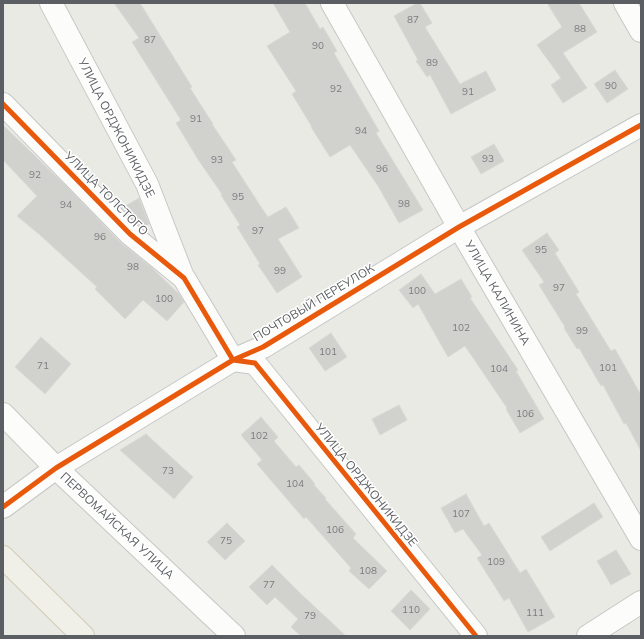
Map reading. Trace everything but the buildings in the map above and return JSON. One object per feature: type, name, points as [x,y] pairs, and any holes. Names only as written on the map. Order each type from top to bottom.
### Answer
[{"type":"main road","points":[[3,558],[83,636]]},
{"type":"street","name":"УЛИЦА ОРДЖОНИКИДЗЕ","points":[[51,3],[147,184],[184,278]]},
{"type":"street","name":"УЛИЦА КАЛИНИНА","points":[[332,3],[459,227],[641,539]]},
{"type":"street","points":[[625,3],[641,31]]},
{"type":"street","name":"УЛИЦА ТОЛСТОГО","points":[[3,104],[130,234],[184,278],[233,360]]},
{"type":"street","name":"ПОЧТОВЫЙ ПЕРЕУЛОК","points":[[3,507],[56,468],[233,360],[263,346],[459,227],[641,125]]},
{"type":"street","name":"УЛИЦА ОРДЖОНИКИДЗЕ","points":[[233,360],[255,363],[476,636]]},
{"type":"street","name":"ПЕРВОМАЙСКАЯ УЛИЦА","points":[[3,414],[56,468],[234,636]]},
{"type":"street","points":[[588,636],[641,602]]},
{"type":"cycle path","points":[[3,104],[130,234],[184,278],[233,360],[255,363],[476,636]]},
{"type":"cycle path","points":[[3,507],[56,468],[233,360],[263,347],[459,227],[641,125]]}]
